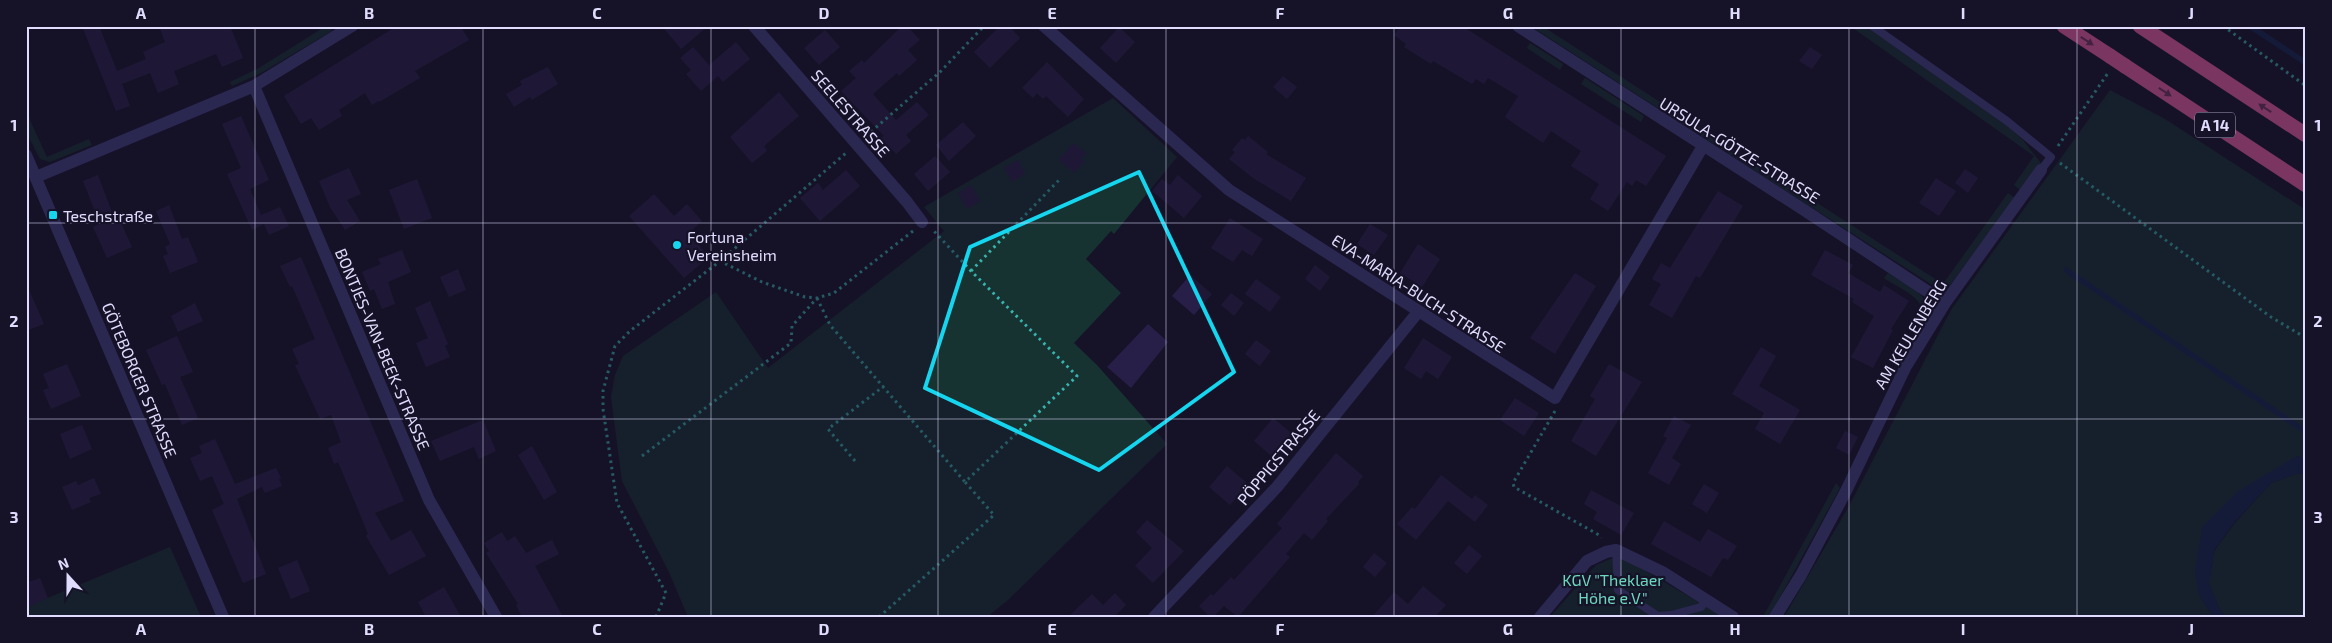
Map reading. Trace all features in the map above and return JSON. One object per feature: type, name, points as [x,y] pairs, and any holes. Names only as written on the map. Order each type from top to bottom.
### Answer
[{"type":"highway","name":"A 14","points":[[2064,26],[2306,185]]},
{"type":"highway","name":"A 14","points":[[2144,29],[2306,135]]},
{"type":"street","points":[[36,177],[254,86],[352,26]]},
{"type":"street","name":"SEELESTRASSE","points":[[754,26],[922,222]]},
{"type":"street","name":"EVA-MARIA-BUCH-STRASSE","points":[[1044,26],[1229,190],[1555,398]]},
{"type":"street","name":"URSULA-GÖTZE-STRASSE","points":[[1518,26],[1945,303]]},
{"type":"street","name":"BONTJES-VAN-BEEK-STRASSE","points":[[254,86],[429,500],[496,617]]},
{"type":"street","points":[[1555,398],[1703,146]]},
{"type":"street","name":"GÖTEBORGER STRASSE","points":[[26,156],[223,617]]},
{"type":"street","name":"AM KEULENBERG","points":[[1775,617],[1801,575],[1846,491],[1906,366],[1945,303],[2041,170]]},
{"type":"street","name":"PÖPPIGSTRASSE","points":[[1154,617],[1277,487],[1418,312]]},
{"type":"street","points":[[1540,617],[1587,562],[1611,551],[1664,573],[1733,617]]},
{"type":"lane","points":[[1872,26],[2007,121],[2051,157]]},
{"type":"lane","name":"AM KEULENBERG","points":[[2041,170],[2051,157]]},
{"type":"lane","points":[[1611,551],[1618,590],[1658,616],[1671,615],[1701,606],[1707,599]]},
{"type":"path","points":[[656,617],[666,593],[617,503],[603,409],[603,391],[615,346],[630,331],[720,261],[940,72],[984,26]]},
{"type":"path","points":[[2223,26],[2306,86]]},
{"type":"path","points":[[2100,84],[2051,157],[2271,317],[2306,338]]},
{"type":"path","points":[[971,271],[1059,180]]},
{"type":"path","points":[[720,261],[762,282],[805,297],[817,298],[834,293],[909,236],[922,222],[933,230],[971,271],[1077,376],[965,482]]},
{"type":"path","points":[[817,298],[830,325],[994,515],[879,617]]},
{"type":"path","points":[[642,456],[791,343],[792,326],[817,298]]},
{"type":"path","points":[[855,461],[828,429],[884,386]]},
{"type":"path","points":[[1555,398],[1557,406],[1554,414],[1513,483],[1514,487],[1599,535],[1611,551]]},
{"type":"highlighted area","points":[[1139,172],[1234,372],[1099,470],[925,388],[970,247]]},
{"type":"green space","points":[[326,26],[329,26],[332,31],[261,73],[232,86],[230,82],[259,68]]},
{"type":"green space","points":[[1542,26],[1943,284],[2008,193],[2015,198],[1950,285],[1946,289],[1940,290],[1532,27]]},
{"type":"green space","points":[[1850,26],[1865,26],[2005,124],[2022,139],[2041,163],[2020,190],[2014,185],[2034,156]]},
{"type":"green space","points":[[1530,43],[1563,64],[1560,70],[1527,48]]},
{"type":"green space","points":[[1585,78],[1644,116],[1641,122],[1581,84]]},
{"type":"green space","points":[[2110,90],[2165,119],[2306,210],[2306,458],[2297,456],[2202,527],[2199,595],[2213,617],[1784,617],[1848,508],[1951,310]]},
{"type":"green space","points":[[1113,98],[1177,157],[1114,234],[1111,231],[1086,259],[1121,293],[1074,343],[1097,365],[1167,444],[1008,600],[987,617],[688,617],[669,572],[622,481],[611,397],[615,375],[623,356],[716,292],[768,368],[944,231],[924,207]]},
{"type":"green space","points":[[29,118],[47,157],[89,139],[92,145],[50,162],[40,159],[26,132],[26,119]]},
{"type":"green space","points":[[1888,273],[1920,294],[1927,307],[1928,315],[1924,316],[1920,304],[1915,298],[1884,278]]},
{"type":"green space","points":[[2306,473],[2306,617],[2226,617],[2219,608],[2209,584],[2214,551],[2234,524],[2271,483],[2296,474]]},
{"type":"green space","points":[[1836,483],[1840,488],[1769,617],[1763,617]]},
{"type":"green space","points":[[170,547],[201,617],[26,617],[26,607]]},
{"type":"green space","name":"KGV \"Theklaer Höhe e.V.\"","points":[[1610,559],[1625,559],[1724,617],[1550,617],[1596,565]]},
{"type":"water","points":[[2297,456],[2306,458],[2306,473],[2296,474],[2271,483],[2234,523],[2214,550],[2209,584],[2219,608],[2226,617],[2213,617],[2199,595],[2195,571],[2202,527],[2238,491]]},
{"type":"building","points":[[82,26],[99,26],[117,71],[146,59],[143,52],[165,42],[159,26],[230,26],[243,58],[222,67],[216,54],[174,71],[179,84],[158,93],[150,73],[122,84],[130,106],[116,111]]},
{"type":"building","points":[[397,26],[460,26],[469,40],[415,71],[420,78],[379,102],[372,105],[365,93],[339,110],[342,116],[319,130],[311,118],[301,124],[284,96]]},
{"type":"building","points":[[662,26],[708,26],[681,49]]},
{"type":"building","points":[[902,26],[907,26],[920,40],[908,50],[917,60],[899,76],[897,73],[873,94],[896,120],[917,102],[929,115],[906,135],[911,141],[896,154],[881,138],[884,136],[841,91],[856,78],[849,71],[862,60],[864,63]]},
{"type":"building","points":[[1000,26],[1009,26],[1020,38],[990,68],[974,52]]},
{"type":"building","points":[[1401,26],[1462,26],[1666,156],[1646,186],[1636,180],[1632,186],[1627,182],[1608,211],[1590,199],[1599,184],[1571,166],[1581,151],[1551,131],[1543,143],[1519,127],[1505,117],[1518,96],[1488,78],[1484,84],[1476,79],[1472,84],[1433,61],[1431,64],[1404,47],[1406,44],[1394,35]]},
{"type":"building","points":[[1119,27],[1135,42],[1116,63],[1100,48]]},
{"type":"building","points":[[825,30],[840,47],[819,65],[804,48]]},
{"type":"building","points":[[736,42],[750,59],[723,82],[718,76],[701,91],[686,74],[691,70],[680,58],[693,47],[709,65]]},
{"type":"building","points":[[1810,47],[1822,55],[1812,69],[1799,61]]},
{"type":"building","points":[[1047,62],[1084,99],[1068,117],[1046,96],[1043,99],[1037,93],[1033,98],[1022,88]]},
{"type":"building","points":[[548,67],[558,84],[532,100],[530,97],[514,107],[506,94],[522,85],[520,81]]},
{"type":"building","points":[[1283,76],[1297,87],[1287,99],[1273,87]]},
{"type":"building","points":[[779,92],[799,116],[764,146],[767,151],[752,163],[730,137]]},
{"type":"building","points":[[241,116],[269,180],[250,189],[261,215],[280,207],[289,226],[269,235],[264,224],[252,230],[227,174],[241,168],[222,124]]},
{"type":"building","points":[[963,122],[976,136],[949,161],[936,145]]},
{"type":"building","points":[[1248,136],[1268,152],[1266,154],[1306,178],[1291,201],[1253,178],[1229,159],[1235,152],[1232,150],[1242,138],[1245,140]]},
{"type":"building","points":[[1073,143],[1086,153],[1081,159],[1084,161],[1075,173],[1059,160]]},
{"type":"building","points":[[935,156],[950,172],[928,191],[914,174]]},
{"type":"building","points":[[1018,160],[1025,174],[1012,182],[1004,168]]},
{"type":"building","points":[[349,168],[361,194],[347,200],[360,221],[345,230],[330,207],[319,181]]},
{"type":"building","points":[[1965,169],[1978,178],[1968,193],[1955,183]]},
{"type":"building","points":[[846,170],[860,186],[820,221],[800,198],[818,183],[823,190]]},
{"type":"building","points":[[98,175],[114,218],[118,216],[132,247],[107,258],[93,227],[100,224],[83,181]]},
{"type":"building","points":[[1178,175],[1202,196],[1184,218],[1152,191],[1162,179],[1170,185]]},
{"type":"building","points":[[1936,178],[1956,191],[1939,216],[1919,203]]},
{"type":"building","points":[[417,179],[432,218],[404,229],[389,190]]},
{"type":"building","points":[[971,185],[980,201],[967,209],[958,193]]},
{"type":"building","points":[[1718,191],[1743,206],[1700,278],[1696,276],[1672,318],[1649,305],[1661,284],[1652,279],[1661,263],[1670,268]]},
{"type":"building","name":"Fortuna Vereinsheim","points":[[654,194],[674,216],[687,204],[702,221],[689,233],[709,257],[684,278],[629,216]]},
{"type":"building","points":[[169,205],[182,239],[188,237],[198,262],[170,273],[163,256],[168,254],[165,247],[170,244],[156,211]]},
{"type":"building","points":[[1230,218],[1263,239],[1252,256],[1242,250],[1233,262],[1211,248]]},
{"type":"building","points":[[1370,224],[1388,235],[1374,255],[1357,244]]},
{"type":"building","points":[[1418,244],[1440,259],[1422,287],[1400,273]]},
{"type":"building","points":[[402,250],[411,272],[388,282],[395,304],[382,309],[374,289],[370,291],[362,272],[381,264],[378,259]]},
{"type":"building","points":[[1825,250],[1853,265],[1848,273],[1880,292],[1884,285],[1909,301],[1891,329],[1893,330],[1873,368],[1851,357],[1874,316],[1852,302],[1854,299],[1811,275]]},
{"type":"building","points":[[301,257],[404,501],[375,513],[391,541],[411,530],[426,556],[389,575],[366,536],[368,534],[338,462],[334,464],[328,448],[341,442],[331,415],[320,419],[295,365],[299,364],[292,349],[315,339],[292,286],[290,287],[280,266]]},
{"type":"building","points":[[1315,265],[1330,277],[1320,291],[1305,279]]},
{"type":"building","points":[[458,269],[466,290],[449,297],[440,277]]},
{"type":"building","points":[[1575,273],[1596,286],[1555,354],[1530,338]]},
{"type":"building","points":[[1190,275],[1212,294],[1194,315],[1172,296]]},
{"type":"building","points":[[1256,279],[1281,297],[1270,312],[1245,294]]},
{"type":"building","points":[[26,283],[44,324],[26,331]]},
{"type":"building","points":[[1231,293],[1244,303],[1234,316],[1221,305]]},
{"type":"building","points":[[430,301],[448,344],[445,346],[450,357],[426,367],[416,343],[428,338],[415,308]]},
{"type":"building","points":[[195,303],[203,321],[178,332],[171,316]]},
{"type":"building","points":[[1148,324],[1168,342],[1131,388],[1107,367]]},
{"type":"building","points":[[177,336],[193,372],[180,377],[198,418],[182,425],[165,384],[162,385],[146,350]]},
{"type":"building","points":[[1423,338],[1452,357],[1438,379],[1426,371],[1421,379],[1404,368]]},
{"type":"building","points":[[1256,340],[1271,351],[1260,366],[1245,354]]},
{"type":"building","points":[[1761,347],[1776,356],[1759,386],[1800,410],[1780,444],[1755,429],[1764,413],[1732,394]]},
{"type":"building","points":[[67,364],[81,396],[51,409],[43,390],[49,388],[43,374]]},
{"type":"building","points":[[1609,364],[1642,382],[1596,456],[1571,441],[1595,399],[1590,396]]},
{"type":"building","points":[[1515,398],[1539,413],[1524,436],[1500,420]]},
{"type":"building","points":[[1674,416],[1691,425],[1672,458],[1681,464],[1669,485],[1648,473],[1667,438],[1663,436]]},
{"type":"building","points":[[1273,418],[1295,436],[1275,459],[1254,441]]},
{"type":"building","points":[[483,420],[496,451],[479,459],[474,447],[440,461],[431,441]]},
{"type":"building","points":[[82,425],[92,449],[70,459],[60,434]]},
{"type":"building","points":[[1845,431],[1858,437],[1849,455],[1836,448]]},
{"type":"building","points":[[215,439],[235,484],[276,468],[281,478],[279,479],[282,486],[265,493],[262,487],[237,499],[266,574],[243,583],[212,510],[224,504],[212,476],[200,481],[190,458],[202,453],[199,446]]},
{"type":"building","points":[[532,446],[557,492],[544,500],[518,455]]},
{"type":"building","points":[[1336,453],[1363,476],[1358,482],[1359,484],[1326,519],[1328,521],[1312,540],[1304,533],[1286,554],[1290,557],[1238,617],[1224,606],[1213,617],[1210,617],[1199,606],[1211,594],[1213,596],[1231,577],[1234,580],[1282,528],[1277,524]]},
{"type":"building","points":[[1227,466],[1248,484],[1230,505],[1209,487]]},
{"type":"building","points":[[1441,475],[1472,499],[1475,495],[1488,505],[1475,522],[1448,501],[1416,540],[1397,524],[1412,507],[1415,509]]},
{"type":"building","points":[[94,478],[101,494],[89,498],[91,502],[72,510],[62,487],[76,481],[78,485]]},
{"type":"building","points":[[1704,484],[1719,493],[1707,513],[1692,504]]},
{"type":"building","points":[[1591,490],[1634,513],[1621,535],[1593,519],[1597,512],[1584,504]]},
{"type":"building","points":[[1147,520],[1184,551],[1153,583],[1135,566],[1152,548],[1136,532]]},
{"type":"building","points":[[1664,521],[1700,542],[1708,529],[1737,546],[1728,560],[1723,558],[1711,577],[1651,544]]},
{"type":"building","points":[[502,532],[507,541],[515,536],[526,553],[552,540],[559,554],[535,566],[563,617],[522,617],[516,605],[518,604],[486,553],[489,551],[484,543]]},
{"type":"building","points":[[1469,545],[1482,556],[1467,574],[1454,563]]},
{"type":"building","points":[[1374,553],[1387,563],[1375,577],[1363,567]]},
{"type":"building","points":[[297,560],[310,591],[291,599],[278,568]]},
{"type":"building","points":[[40,578],[48,598],[26,608],[26,583]]},
{"type":"building","points":[[1423,586],[1446,605],[1435,617],[1372,617],[1394,592],[1408,604]]},
{"type":"building","points":[[444,587],[461,617],[426,617],[418,602]]},
{"type":"building","points":[[1115,593],[1126,605],[1114,617],[1068,617],[1092,594],[1103,605]]},
{"type":"waterway","points":[[2250,26],[2306,63]]},
{"type":"waterway","points":[[2066,270],[2306,432]]},
{"type":"place","name":"Teschstraße","points":[[53,215]]},
{"type":"place","name":"Fortuna Vereinsheim","points":[[677,245]]}]
